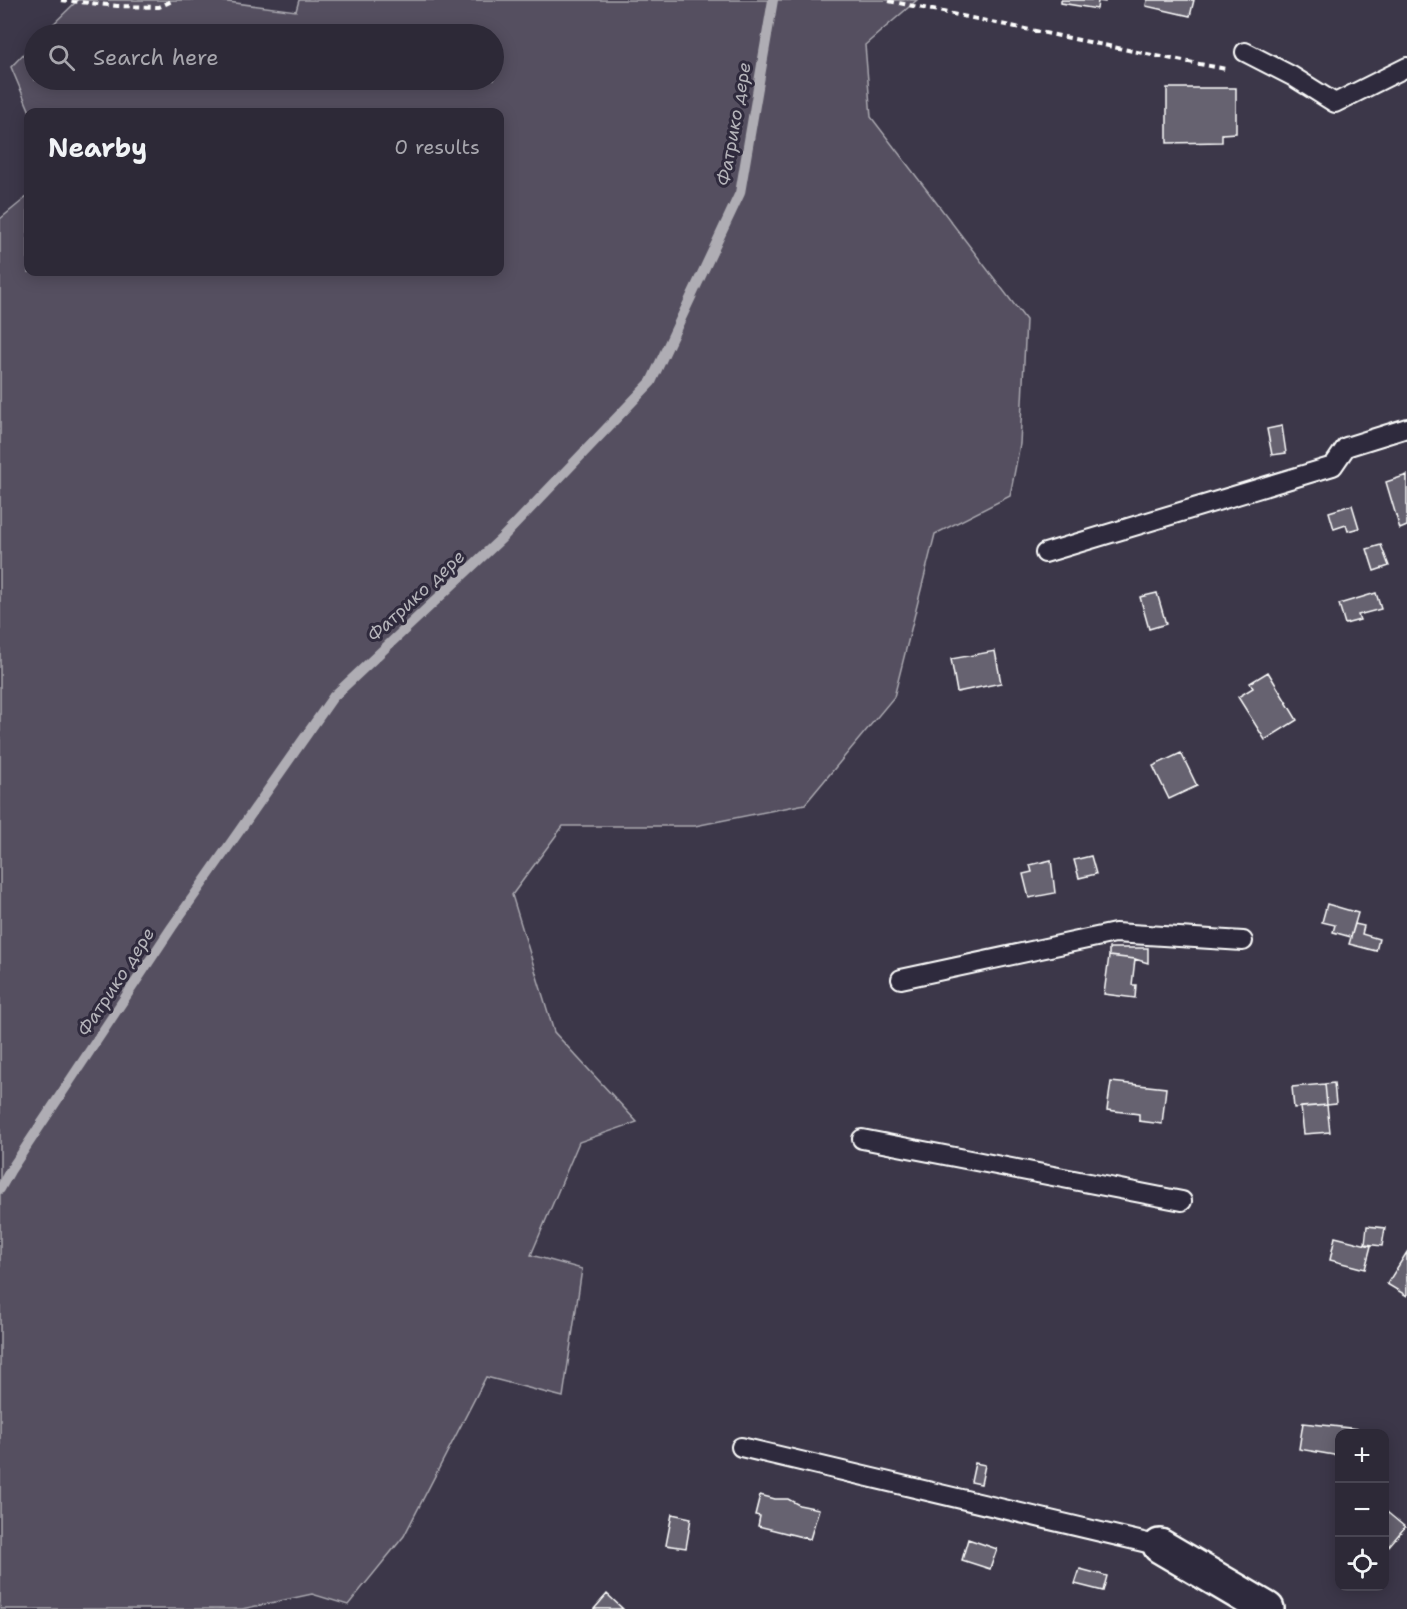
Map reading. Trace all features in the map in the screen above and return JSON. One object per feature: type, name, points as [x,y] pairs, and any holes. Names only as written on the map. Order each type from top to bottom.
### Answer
[{"type":"street","points":[[1160,1546],[1268,1609]]},
{"type":"lane","points":[[1245,52],[1292,76],[1335,103],[1407,68]]},
{"type":"lane","points":[[1045,554],[1333,466],[1347,447],[1407,428]]},
{"type":"lane","points":[[901,979],[1115,933],[1243,941]]},
{"type":"lane","points":[[862,1139],[1182,1201]]},
{"type":"lane","points":[[741,1447],[1160,1546]]},
{"type":"path","points":[[61,0],[117,6],[159,7],[174,0]]},
{"type":"path","points":[[889,1],[1226,69],[1272,66]]},
{"type":"shaded area","points":[[78,0],[213,0],[296,11],[299,0],[917,0],[865,45],[871,117],[1026,320],[1020,444],[1010,496],[935,534],[894,697],[805,804],[695,826],[563,826],[512,895],[554,1032],[637,1122],[579,1142],[531,1255],[582,1269],[563,1397],[486,1377],[404,1536],[348,1605],[312,1594],[242,1609],[0,1609],[0,219],[24,199],[24,276],[504,276],[504,108],[28,108],[11,67],[24,53],[24,90],[504,90],[504,24],[53,24]]},
{"type":"building","points":[[1061,0],[1105,0],[1105,2],[1098,1],[1097,9],[1061,3]]},
{"type":"building","points":[[1147,0],[1194,0],[1190,16],[1146,6]]},
{"type":"building","points":[[1167,88],[1236,88],[1236,133],[1222,134],[1222,142],[1167,143]]},
{"type":"building","points":[[1282,426],[1286,453],[1272,455],[1267,429]]},
{"type":"building","points":[[1407,475],[1407,526],[1400,529],[1386,482]]},
{"type":"building","points":[[1352,505],[1359,528],[1348,531],[1346,525],[1334,529],[1329,512]]},
{"type":"building","points":[[1381,545],[1389,566],[1374,571],[1367,549]]},
{"type":"building","points":[[1157,593],[1166,624],[1149,629],[1140,597]]},
{"type":"building","points":[[1376,593],[1381,609],[1358,615],[1360,620],[1345,624],[1339,604]]},
{"type":"building","points":[[995,651],[1001,683],[957,692],[951,659]]},
{"type":"building","points":[[1268,672],[1297,720],[1265,740],[1238,697],[1253,688],[1250,683]]},
{"type":"building","points":[[1181,753],[1197,786],[1169,799],[1153,766]]},
{"type":"building","points":[[1091,856],[1096,874],[1079,878],[1074,860]]},
{"type":"building","points":[[1051,860],[1055,893],[1029,898],[1023,874],[1032,872],[1030,865]]},
{"type":"building","points":[[1327,904],[1358,913],[1351,937],[1333,932],[1335,925],[1322,922]]},
{"type":"building","points":[[1355,924],[1364,926],[1362,934],[1379,939],[1376,951],[1349,944]]},
{"type":"building","points":[[1109,948],[1148,948],[1148,963],[1109,956]]},
{"type":"building","points":[[1109,956],[1135,959],[1132,985],[1136,985],[1135,998],[1104,994]]},
{"type":"building","points":[[1111,1082],[1166,1088],[1162,1124],[1139,1121],[1139,1114],[1107,1110]]},
{"type":"building","points":[[1334,1083],[1336,1104],[1327,1105],[1325,1084]]},
{"type":"building","points":[[1325,1084],[1327,1105],[1294,1108],[1292,1087]]},
{"type":"building","points":[[1327,1105],[1330,1132],[1304,1134],[1301,1107]]},
{"type":"building","points":[[1367,1226],[1385,1228],[1382,1246],[1365,1244]]},
{"type":"building","points":[[1335,1237],[1371,1246],[1365,1269],[1330,1260]]},
{"type":"building","points":[[1407,1252],[1407,1296],[1387,1284]]},
{"type":"building","points":[[1303,1423],[1359,1429],[1335,1429],[1335,1455],[1299,1449]]},
{"type":"building","points":[[975,1463],[985,1465],[981,1484],[971,1482]]},
{"type":"building","points":[[760,1495],[775,1499],[788,1499],[799,1505],[819,1509],[810,1539],[758,1526],[760,1516],[755,1515]]},
{"type":"building","points":[[672,1514],[691,1518],[686,1548],[666,1545]]},
{"type":"building","points":[[1389,1514],[1405,1527],[1389,1546]]},
{"type":"building","points":[[968,1539],[997,1549],[990,1569],[962,1560]]},
{"type":"building","points":[[1080,1569],[1107,1576],[1103,1591],[1075,1584]]},
{"type":"building","points":[[607,1594],[623,1609],[594,1609]]},
{"type":"waterway","name":"Фатрико дере","points":[[0,1189],[172,927],[333,697],[502,538],[651,382],[740,193],[773,0]]}]
